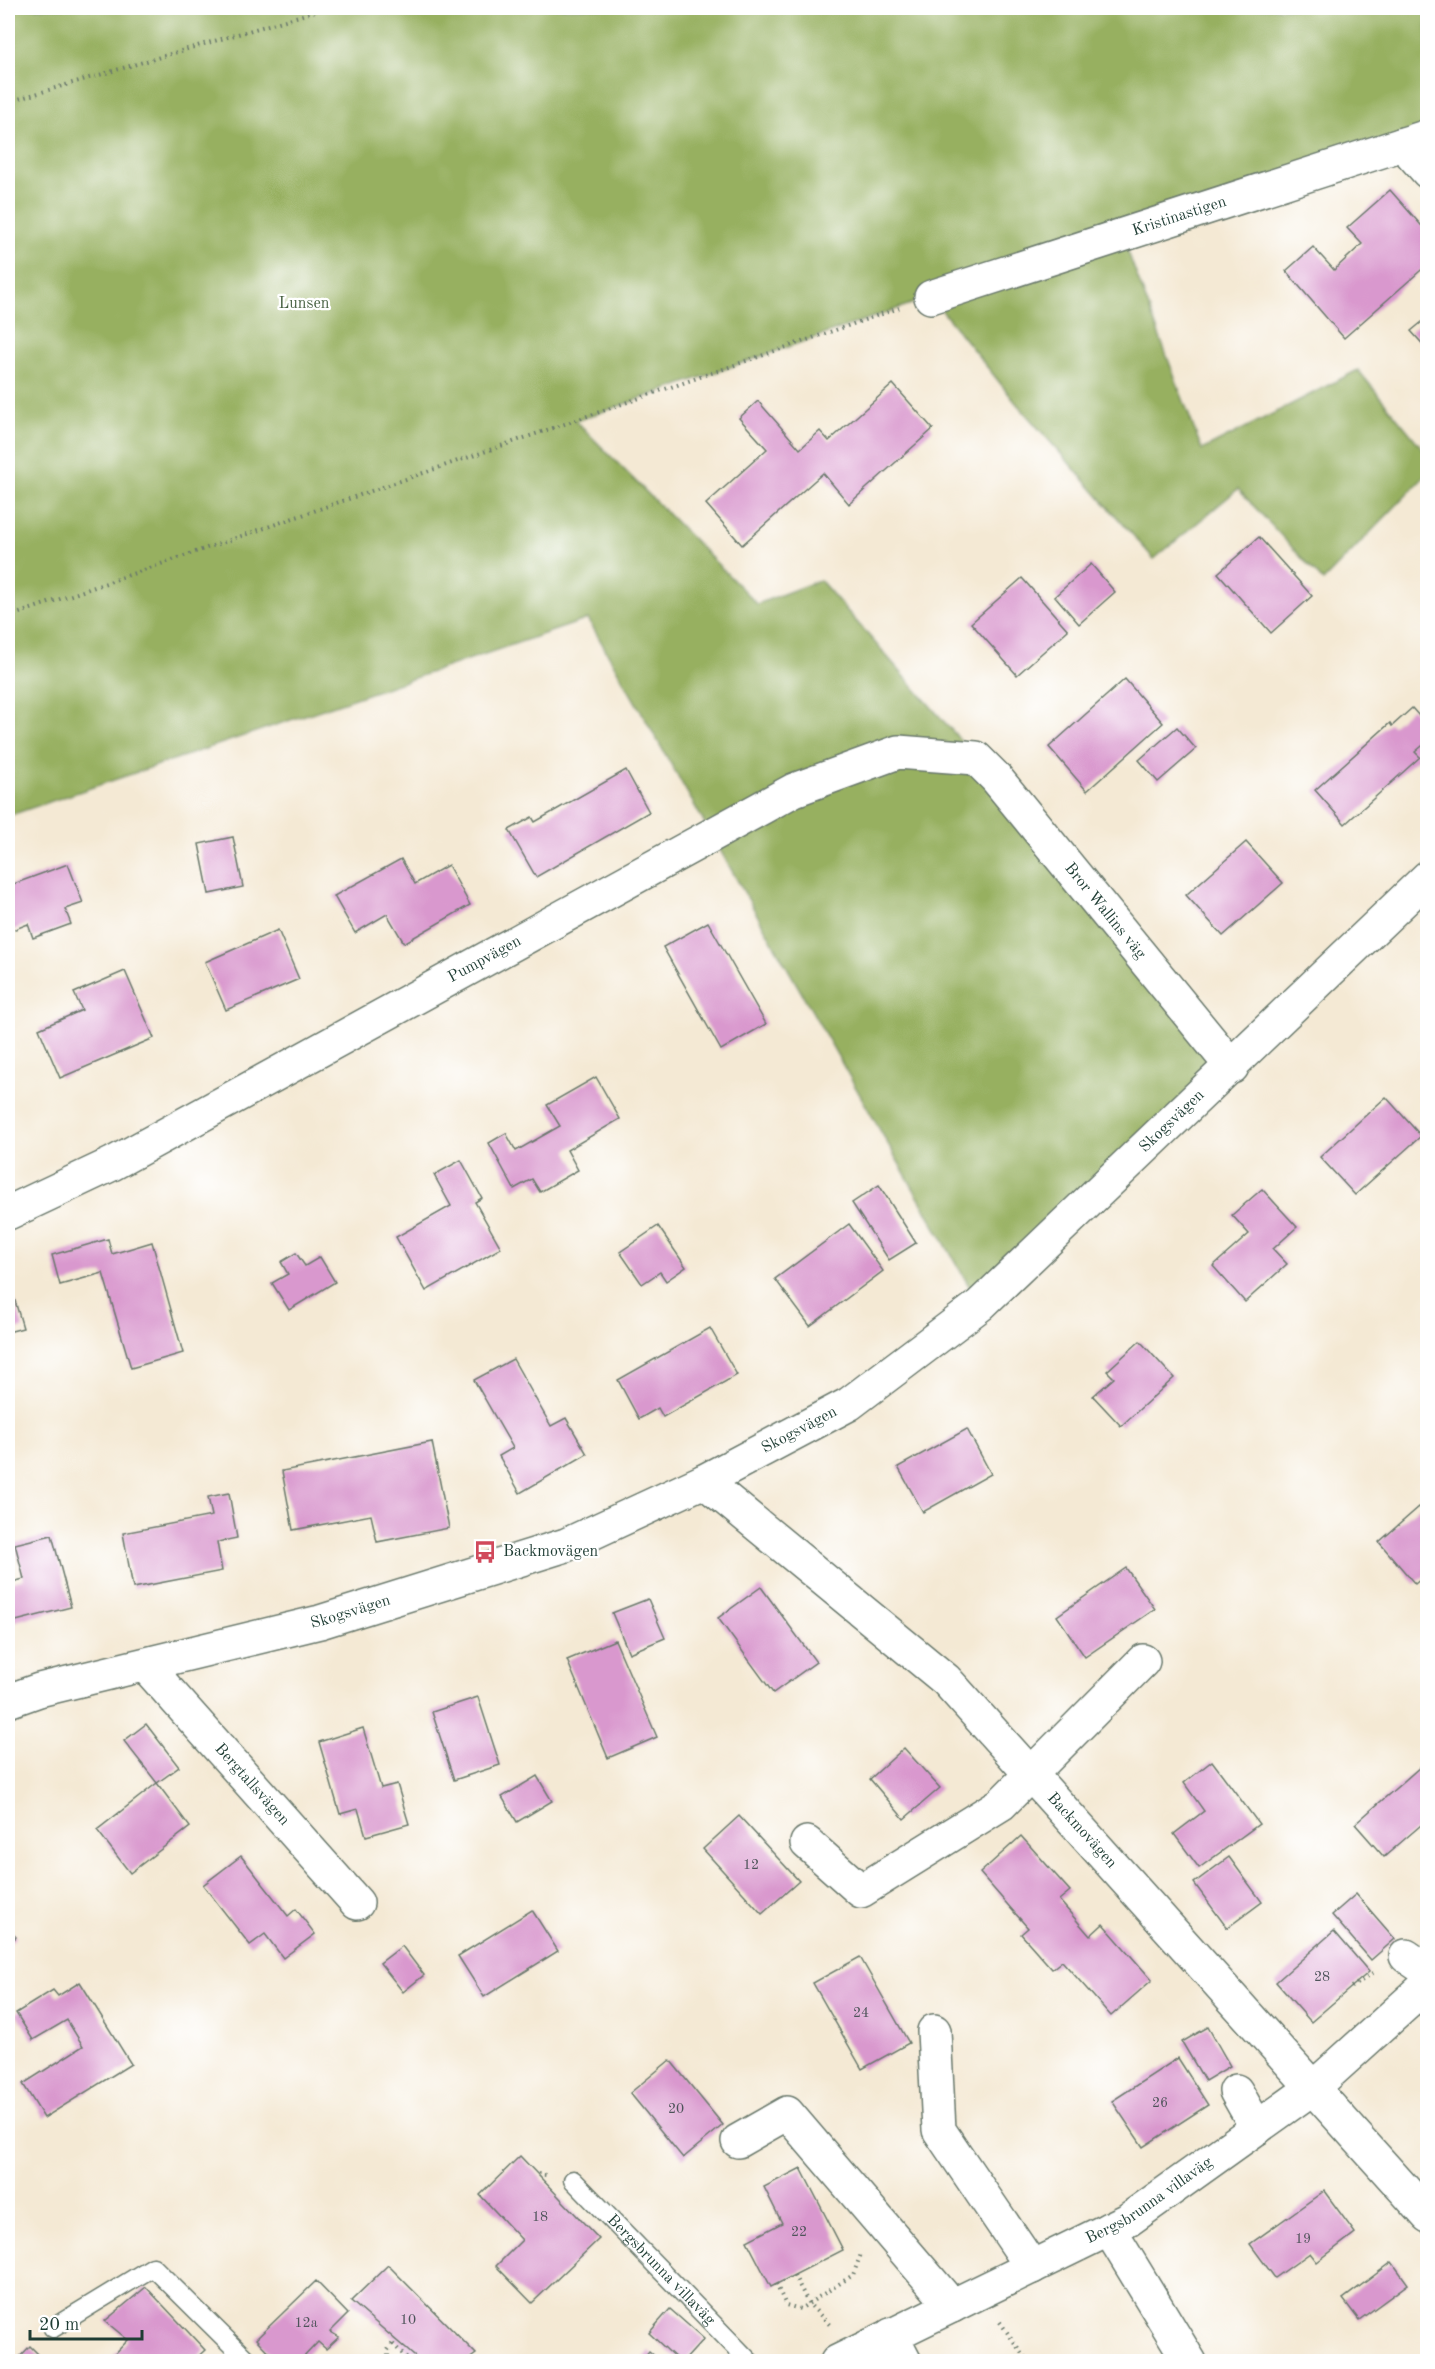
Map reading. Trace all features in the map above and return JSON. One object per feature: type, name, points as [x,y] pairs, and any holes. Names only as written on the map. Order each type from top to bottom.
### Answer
[{"type":"street","points":[[1415,140],[1428,172]]},
{"type":"street","name":"Kristinastigen","points":[[931,297],[1415,140]]},
{"type":"street","name":"Pumpvägen","points":[[8,1213],[112,1164],[794,790],[898,752],[976,758]]},
{"type":"street","name":"Bror Wallins väg","points":[[976,758],[996,778],[1232,1066]]},
{"type":"street","name":"Skogsvägen","points":[[8,1701],[39,1690],[146,1666],[320,1622],[566,1545],[704,1481],[849,1404],[980,1305],[1428,877]]},
{"type":"street","name":"Backmovägen","points":[[704,1481],[946,1680],[1428,2216]]},
{"type":"street","points":[[807,1843],[861,1891],[1001,1804],[1143,1661]]},
{"type":"street","name":"Bergtallsvägen","points":[[146,1666],[357,1903]]},
{"type":"street","name":"Bergsbrunna villaväg","points":[[847,2357],[898,2348],[965,2299],[1128,2220],[1314,2087],[1428,1984]]},
{"type":"street","points":[[933,2031],[939,2130],[1032,2266]]},
{"type":"street","points":[[1236,2091],[1257,2128]]},
{"type":"street","points":[[738,2141],[787,2113],[965,2299]]},
{"type":"street","points":[[1109,2229],[1190,2361]]},
{"type":"lane","name":"Bergsbrunna villaväg","points":[[573,2180],[750,2361]]},
{"type":"lane","points":[[53,2328],[153,2267],[249,2361]]},
{"type":"path","points":[[8,102],[326,8]]},
{"type":"path","points":[[8,617],[931,297]]},
{"type":"path","points":[[776,2284],[786,2305],[800,2309],[853,2275],[864,2247]]},
{"type":"path","points":[[795,2275],[809,2304],[847,2357]]},
{"type":"path","points":[[965,2299],[1028,2361]]},
{"type":"path","points":[[388,2361],[388,2350],[394,2342],[410,2361]]},
{"type":"green space","name":"Lunsen","points":[[8,8],[1427,8],[1427,136],[1122,236],[1202,450],[1358,370],[1427,454],[1427,474],[1323,581],[1238,489],[1154,559],[1016,403],[931,297],[576,421],[757,604],[820,580],[976,758],[1232,1067],[980,1305],[588,619],[8,816]]},
{"type":"building","points":[[1390,190],[1428,233],[1428,264],[1344,338],[1286,271],[1313,247],[1334,270],[1362,244],[1347,228]]},
{"type":"building","points":[[1428,317],[1428,350],[1411,331]]},
{"type":"building","points":[[893,384],[933,429],[849,504],[823,473],[742,545],[706,504],[767,449],[739,418],[758,401],[800,449],[820,431],[829,441]]},
{"type":"building","points":[[1259,537],[1312,596],[1271,633],[1218,573]]},
{"type":"building","points":[[1091,564],[1115,592],[1079,624],[1055,596]]},
{"type":"building","points":[[1022,578],[1068,630],[1017,675],[971,623]]},
{"type":"building","points":[[1125,679],[1163,723],[1087,791],[1049,747]]},
{"type":"building","points":[[1412,708],[1428,726],[1428,741],[1415,752],[1420,757],[1345,824],[1315,790],[1390,723],[1392,726]]},
{"type":"building","points":[[1177,727],[1196,749],[1158,782],[1139,760]]},
{"type":"building","points":[[626,770],[649,812],[536,877],[509,830],[532,817],[535,822]]},
{"type":"building","points":[[233,837],[243,887],[209,894],[199,844]]},
{"type":"building","points":[[1246,842],[1283,883],[1223,936],[1186,895]]},
{"type":"building","points":[[401,859],[415,884],[448,865],[470,905],[404,943],[387,914],[355,933],[334,896]]},
{"type":"building","points":[[68,864],[83,903],[65,909],[71,924],[33,938],[28,924],[8,932],[8,886]]},
{"type":"building","points":[[708,922],[766,1024],[721,1050],[663,947]]},
{"type":"building","points":[[278,930],[299,979],[226,1010],[205,962]]},
{"type":"building","points":[[125,971],[154,1038],[60,1078],[39,1029],[82,1010],[74,993]]},
{"type":"building","points":[[596,1077],[620,1119],[567,1150],[578,1170],[540,1192],[532,1179],[514,1189],[489,1143],[506,1133],[516,1151],[560,1126],[547,1105]]},
{"type":"building","points":[[1386,1097],[1421,1136],[1355,1195],[1320,1157]]},
{"type":"building","points":[[461,1160],[482,1198],[475,1202],[501,1248],[426,1291],[396,1237],[451,1206],[434,1175]]},
{"type":"building","points":[[879,1185],[916,1243],[889,1260],[852,1203]]},
{"type":"building","points":[[1262,1189],[1297,1227],[1273,1249],[1287,1264],[1245,1302],[1213,1266],[1249,1234],[1232,1215]]},
{"type":"building","points":[[849,1224],[883,1271],[810,1326],[775,1279]]},
{"type":"building","points":[[658,1226],[686,1267],[666,1281],[660,1272],[642,1284],[620,1252]]},
{"type":"building","points":[[108,1239],[112,1254],[152,1242],[183,1353],[131,1368],[103,1273],[60,1285],[52,1255]]},
{"type":"building","points":[[296,1253],[305,1266],[320,1257],[335,1282],[289,1310],[272,1283],[288,1274],[281,1262]]},
{"type":"building","points":[[8,1277],[23,1328],[8,1332]]},
{"type":"building","points":[[710,1328],[737,1375],[663,1417],[658,1408],[639,1419],[618,1380]]},
{"type":"building","points":[[1140,1341],[1174,1378],[1121,1426],[1093,1396],[1114,1378],[1107,1371]]},
{"type":"building","points":[[513,1359],[551,1426],[566,1418],[587,1454],[520,1493],[499,1456],[513,1448],[474,1380]]},
{"type":"building","points":[[967,1429],[991,1474],[923,1512],[898,1467]]},
{"type":"building","points":[[432,1442],[449,1528],[377,1542],[371,1515],[293,1530],[282,1471]]},
{"type":"building","points":[[229,1493],[237,1538],[217,1542],[222,1571],[133,1588],[123,1533],[212,1516],[208,1497]]},
{"type":"building","points":[[1419,1507],[1428,1515],[1428,1573],[1415,1584],[1379,1542]]},
{"type":"building","points":[[52,1535],[71,1607],[8,1623],[8,1583],[24,1579],[15,1544]]},
{"type":"building","points":[[1126,1568],[1155,1609],[1085,1657],[1057,1616]]},
{"type":"building","points":[[761,1587],[816,1662],[773,1693],[718,1618]]},
{"type":"building","points":[[648,1599],[665,1638],[629,1653],[612,1613]]},
{"type":"building","points":[[615,1640],[657,1737],[608,1758],[567,1660]]},
{"type":"building","points":[[478,1697],[500,1765],[454,1780],[432,1712]]},
{"type":"building","points":[[146,1724],[179,1767],[157,1783],[124,1741]]},
{"type":"building","points":[[363,1728],[381,1788],[397,1784],[409,1824],[366,1836],[358,1809],[340,1814],[319,1742]]},
{"type":"building","points":[[904,1748],[940,1788],[904,1819],[870,1779]]},
{"type":"building","points":[[1428,1760],[1428,1819],[1384,1857],[1355,1824]]},
{"type":"building","points":[[1212,1761],[1259,1824],[1199,1868],[1174,1834],[1204,1811],[1184,1783]]},
{"type":"building","points":[[537,1776],[552,1801],[517,1822],[502,1797]]},
{"type":"building","points":[[157,1783],[190,1827],[130,1873],[97,1830]]},
{"type":"building","points":[[739,1816],[799,1881],[762,1914],[703,1849]]},
{"type":"building","points":[[1021,1836],[1070,1891],[1059,1900],[1090,1936],[1103,1924],[1152,1980],[1111,2016],[1062,1961],[1052,1969],[1021,1934],[1028,1928],[980,1873]]},
{"type":"building","points":[[241,1856],[288,1916],[296,1909],[315,1934],[283,1958],[265,1934],[250,1945],[203,1885]]},
{"type":"building","points":[[1229,1857],[1262,1902],[1227,1928],[1194,1883]]},
{"type":"building","points":[[1356,1894],[1395,1939],[1371,1960],[1332,1915]]},
{"type":"building","points":[[532,1910],[558,1951],[484,1997],[458,1956]]},
{"type":"building","points":[[8,1929],[16,1937],[8,1945]]},
{"type":"building","points":[[1334,1931],[1369,1972],[1311,2022],[1276,1982]]},
{"type":"building","points":[[402,1946],[424,1975],[403,1992],[380,1963]]},
{"type":"building","points":[[860,1957],[909,2043],[862,2069],[813,1983]]},
{"type":"building","points":[[80,1982],[131,2064],[44,2118],[23,2084],[83,2046],[67,2020],[33,2040],[16,2013],[53,1990],[58,1996]]},
{"type":"building","points":[[1208,2027],[1230,2066],[1205,2081],[1182,2042]]},
{"type":"building","points":[[1178,2058],[1208,2105],[1143,2147],[1112,2101]]},
{"type":"building","points":[[670,2060],[723,2125],[683,2158],[630,2093]]},
{"type":"building","points":[[520,2156],[599,2239],[532,2303],[496,2266],[522,2240],[480,2195]]},
{"type":"building","points":[[801,2168],[843,2250],[771,2287],[747,2241],[782,2223],[764,2187]]},
{"type":"building","points":[[1324,2191],[1355,2233],[1317,2262],[1310,2253],[1275,2278],[1250,2244]]},
{"type":"building","points":[[1392,2262],[1408,2284],[1359,2320],[1343,2299]]},
{"type":"building","points":[[388,2265],[476,2354],[465,2362],[421,2362],[351,2301]]},
{"type":"building","points":[[316,2281],[348,2314],[330,2332],[339,2337],[326,2349],[318,2342],[299,2362],[278,2362],[256,2339]]},
{"type":"building","points":[[146,2287],[205,2350],[192,2362],[107,2362],[128,2340],[105,2321]]},
{"type":"building","points":[[670,2309],[704,2339],[683,2362],[680,2362],[649,2333]]},
{"type":"building","points":[[30,2346],[46,2362],[15,2362]]},
{"type":"building","points":[[649,2351],[661,2362],[640,2362]]},
{"type":"place","name":"Backmovägen","points":[[485,1552]]}]
